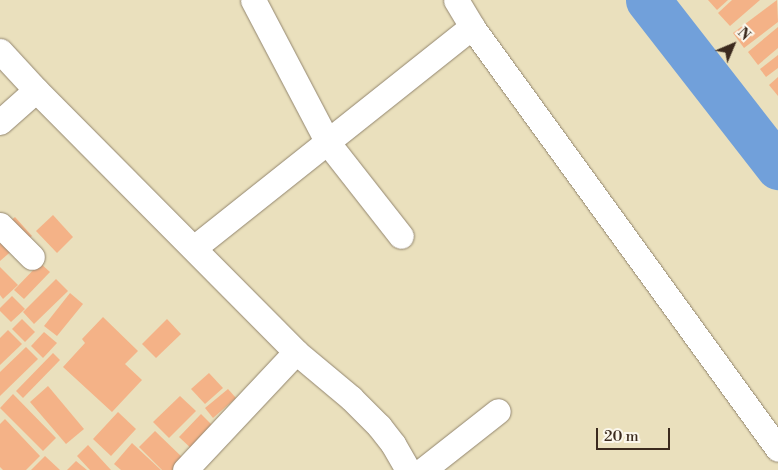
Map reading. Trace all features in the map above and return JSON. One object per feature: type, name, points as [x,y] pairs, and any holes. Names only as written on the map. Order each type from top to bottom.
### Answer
[{"type":"street","points":[[253,0],[328,143],[401,236]]},
{"type":"street","points":[[458,1],[472,27],[778,449]]},
{"type":"street","points":[[194,247],[328,143],[472,27]]},
{"type":"street","points":[[0,51],[36,90],[194,247],[296,352],[351,398],[379,426],[393,444],[408,470]]},
{"type":"street","points":[[0,122],[36,90]]},
{"type":"street","points":[[0,225],[32,257]]},
{"type":"street","points":[[185,470],[296,352]]},
{"type":"street","points":[[423,470],[498,412]]},
{"type":"building","points":[[708,0],[728,0],[717,10]]},
{"type":"building","points":[[732,0],[760,0],[730,26],[718,13]]},
{"type":"building","points":[[777,0],[778,22],[744,48],[733,33]]},
{"type":"building","points":[[778,27],[778,48],[758,65],[748,52]]},
{"type":"building","points":[[778,55],[778,68],[766,77],[760,69]]},
{"type":"building","points":[[778,77],[778,96],[769,85]]},
{"type":"building","points":[[53,215],[73,237],[57,253],[36,231]]},
{"type":"building","points":[[15,217],[32,236],[25,242],[8,223]]},
{"type":"building","points":[[0,236],[15,248],[0,261]]},
{"type":"building","points":[[40,263],[50,272],[24,299],[14,290]]},
{"type":"building","points":[[0,267],[18,285],[3,299],[0,295]]},
{"type":"building","points":[[56,279],[68,291],[34,324],[23,312]]},
{"type":"building","points":[[70,293],[83,304],[57,336],[44,326]]},
{"type":"building","points":[[12,296],[25,309],[11,322],[0,311],[0,308]]},
{"type":"building","points":[[103,317],[138,351],[125,364],[142,380],[112,412],[63,367],[85,343],[82,339]]},
{"type":"building","points":[[22,319],[35,332],[25,342],[12,329]]},
{"type":"building","points":[[167,319],[181,334],[156,358],[142,344]]},
{"type":"building","points":[[8,330],[22,344],[0,365],[0,338]]},
{"type":"building","points":[[44,332],[57,343],[43,358],[31,346]]},
{"type":"building","points":[[26,347],[38,359],[0,396],[0,372]]},
{"type":"building","points":[[53,353],[60,360],[23,398],[16,391]]},
{"type":"building","points":[[209,373],[223,388],[205,404],[191,389]]},
{"type":"building","points":[[48,386],[84,429],[66,444],[30,402]]},
{"type":"building","points":[[228,389],[236,398],[213,418],[205,408]]},
{"type":"building","points":[[13,394],[56,438],[43,451],[0,408]]},
{"type":"building","points":[[180,396],[196,411],[169,438],[153,422]]},
{"type":"building","points":[[118,412],[136,429],[111,456],[93,439]]},
{"type":"building","points":[[201,414],[216,429],[194,451],[179,437]]},
{"type":"building","points":[[5,419],[40,456],[26,470],[3,470],[0,467],[0,424]]},
{"type":"building","points":[[155,431],[184,459],[172,470],[162,470],[139,447]]},
{"type":"building","points":[[132,443],[161,470],[121,470],[114,464]]},
{"type":"building","points":[[88,445],[111,470],[90,470],[77,456]]},
{"type":"building","points":[[45,456],[60,470],[31,470]]},
{"type":"building","points":[[76,461],[87,470],[67,470]]},
{"type":"waterway","points":[[648,0],[778,167]]}]
